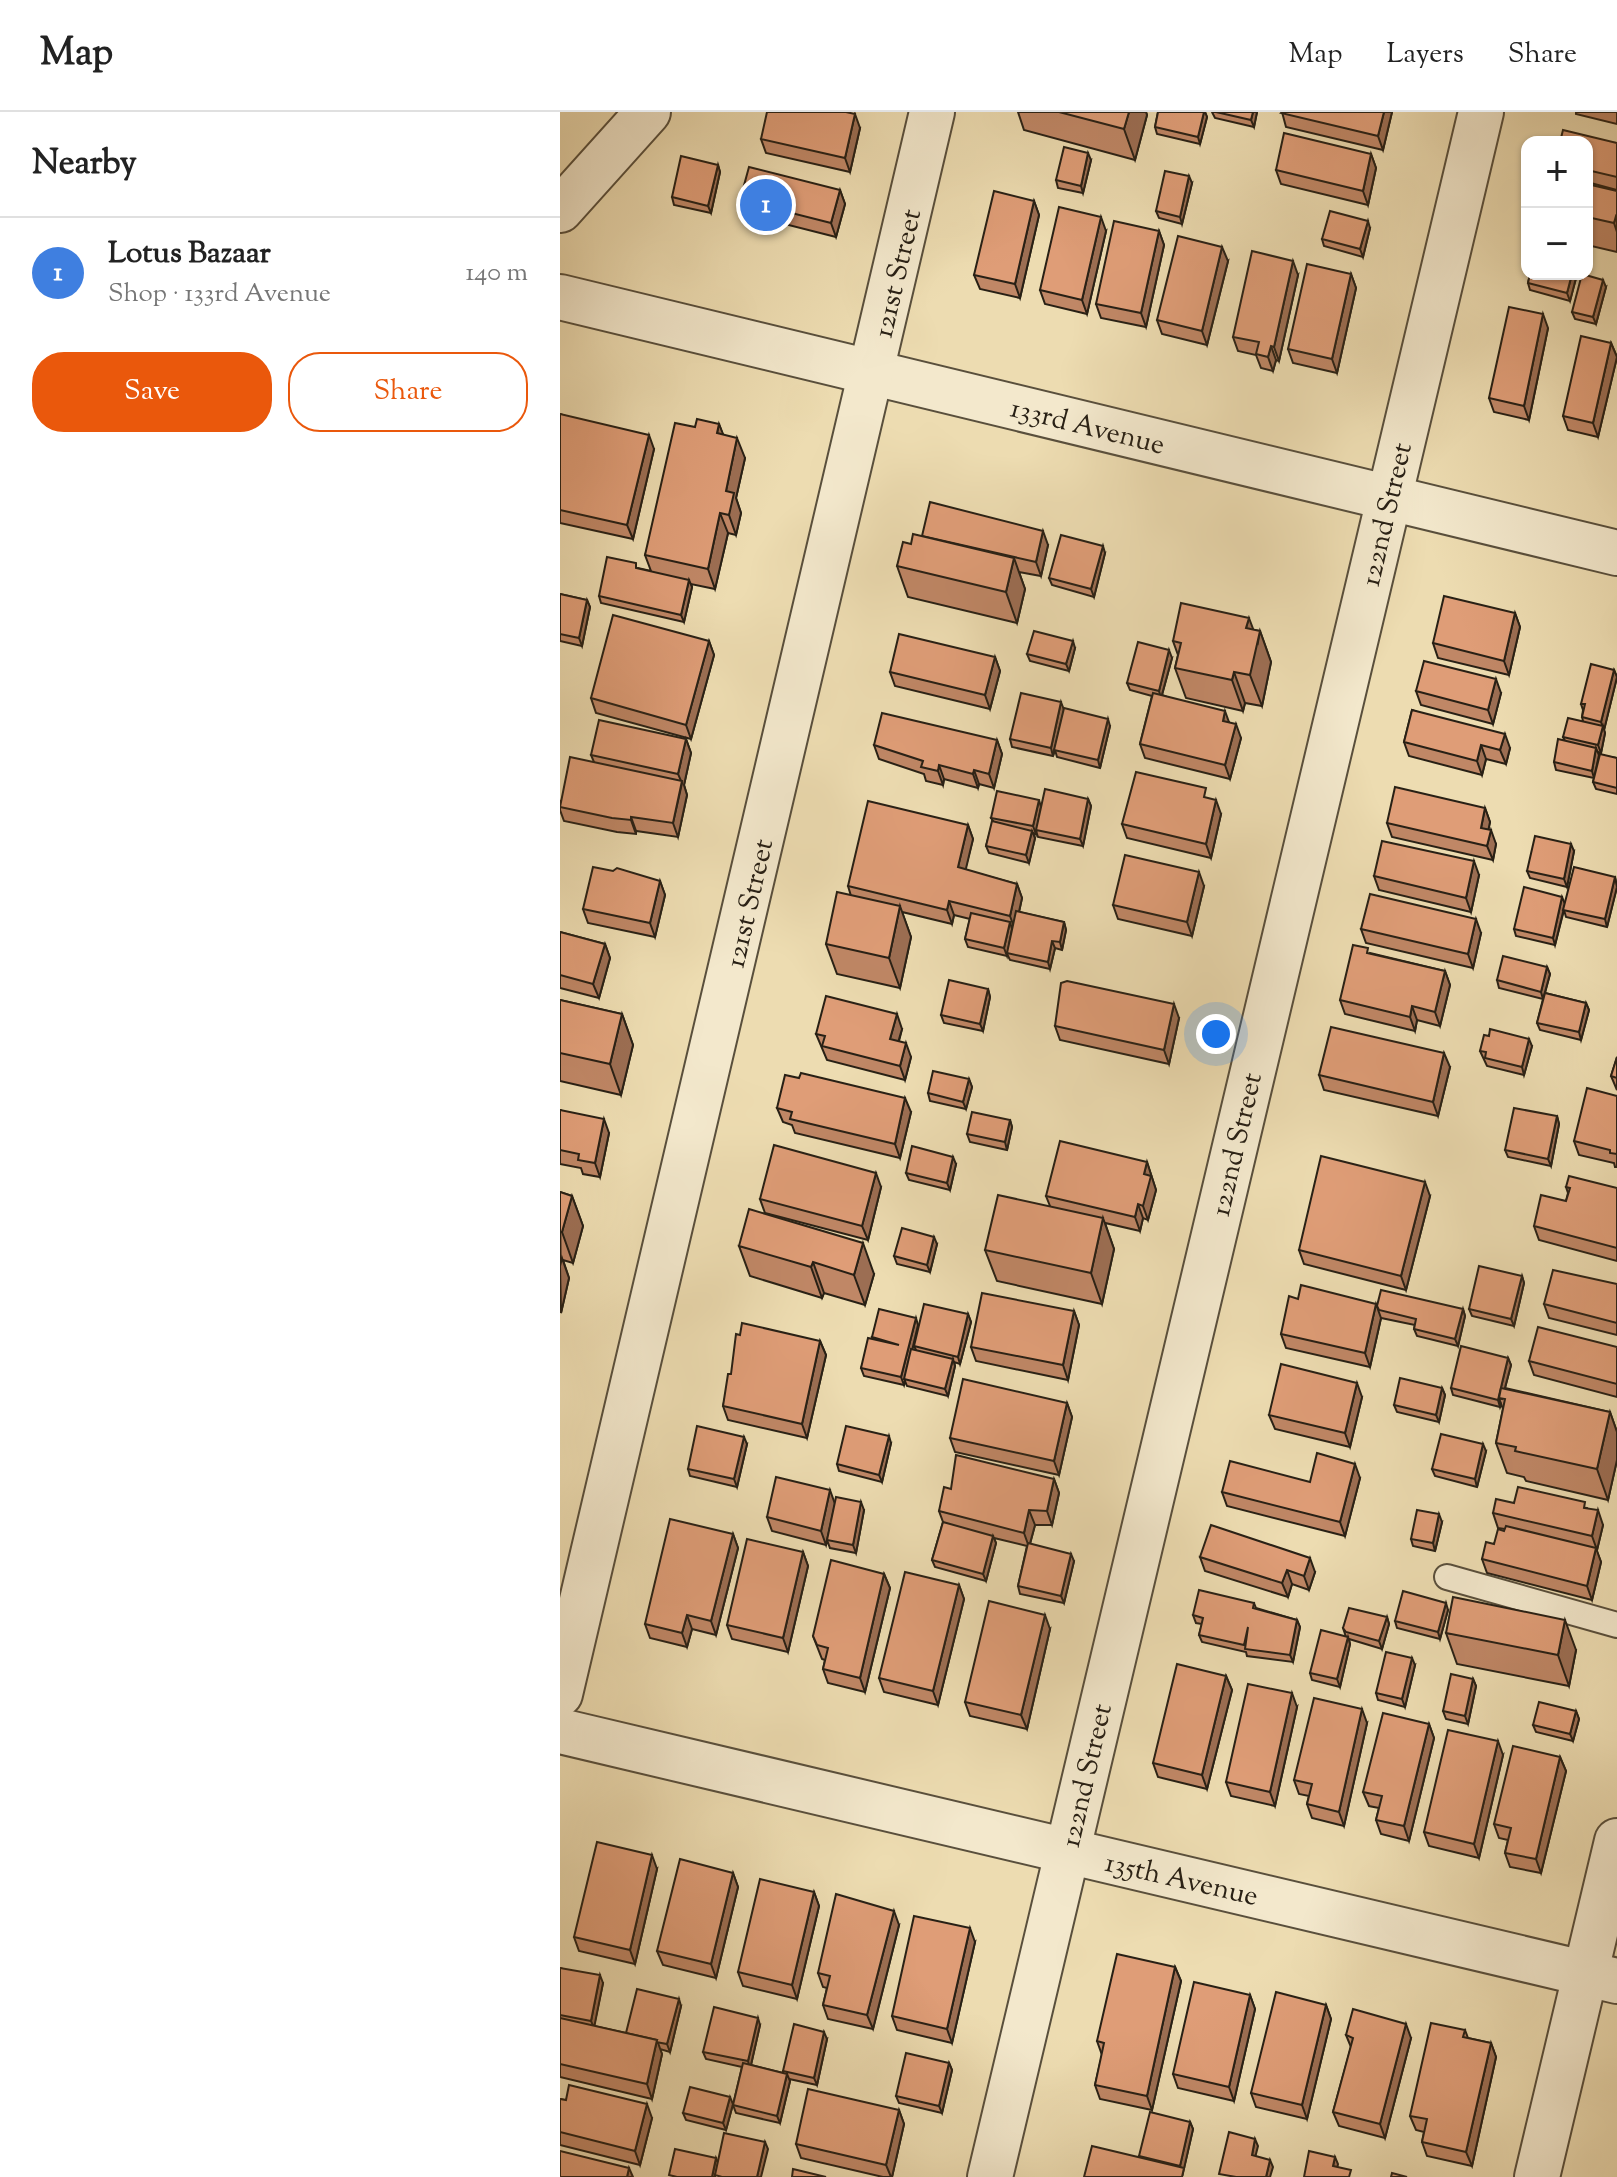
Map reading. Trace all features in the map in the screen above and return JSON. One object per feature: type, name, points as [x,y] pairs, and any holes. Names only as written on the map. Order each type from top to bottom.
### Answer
[{"type":"street","points":[[560,210],[648,112]]},
{"type":"street","name":"121st Street","points":[[560,1694],[874,373],[932,112]]},
{"type":"street","name":"122nd Street","points":[[990,2177],[1481,112]]},
{"type":"street","name":"133rd Avenue","points":[[560,297],[1617,553]]},
{"type":"street","name":"135th Avenue","points":[[560,1731],[1601,1977]]},
{"type":"street","points":[[1537,2177],[1601,1977],[1617,1841]]},
{"type":"lane","points":[[1447,1577],[1617,1625]]},
{"type":"building","points":[[767,112],[855,114],[845,158],[761,139]]},
{"type":"building","points":[[1059,112],[1129,112],[1124,129]]},
{"type":"building","points":[[1158,112],[1204,112],[1198,137],[1155,127]]},
{"type":"building","points":[[1216,112],[1253,112],[1251,120]]},
{"type":"building","points":[[1282,112],[1384,112],[1378,136]]},
{"type":"building","points":[[1563,130],[1588,136],[1562,136]]},
{"type":"building","points":[[1284,133],[1371,154],[1363,191],[1276,170]]},
{"type":"building","points":[[1593,137],[1617,143],[1617,177],[1593,171]]},
{"type":"building","points":[[1064,147],[1088,153],[1081,186],[1056,180]]},
{"type":"building","points":[[681,156],[718,165],[708,206],[672,197]]},
{"type":"building","points":[[749,167],[840,190],[831,223],[740,200]]},
{"type":"building","points":[[1165,171],[1189,176],[1180,217],[1156,211]]},
{"type":"building","points":[[1593,185],[1617,191],[1617,217],[1614,223],[1593,218]]},
{"type":"building","points":[[994,191],[1034,201],[1015,284],[974,275]]},
{"type":"building","points":[[1059,207],[1101,217],[1082,300],[1040,290]]},
{"type":"building","points":[[1330,211],[1368,221],[1360,249],[1322,239]]},
{"type":"building","points":[[1114,221],[1159,231],[1141,313],[1096,304]]},
{"type":"building","points":[[1178,236],[1222,247],[1202,331],[1157,320]]},
{"type":"building","points":[[1252,251],[1293,261],[1274,347],[1271,346],[1268,357],[1256,354],[1259,342],[1233,337]]},
{"type":"building","points":[[1307,264],[1351,274],[1332,359],[1288,349]]},
{"type":"building","points":[[1593,277],[1603,280],[1593,317],[1572,312],[1580,280],[1593,280]]},
{"type":"building","points":[[1529,280],[1570,280],[1567,293],[1528,283]]},
{"type":"building","points":[[1509,307],[1543,314],[1524,406],[1489,398]]},
{"type":"building","points":[[1581,336],[1611,343],[1593,423],[1563,416]]},
{"type":"building","points":[[560,414],[649,435],[627,525],[560,510]]},
{"type":"building","points":[[697,419],[719,424],[717,433],[737,438],[726,491],[734,493],[729,515],[720,513],[708,569],[645,555],[675,423],[695,427]]},
{"type":"building","points":[[930,502],[1043,531],[1036,562],[922,536]]},
{"type":"building","points":[[913,534],[1014,558],[1006,592],[897,566],[903,542],[911,544]]},
{"type":"building","points":[[1061,535],[1103,546],[1091,589],[1049,578]]},
{"type":"building","points":[[607,557],[636,563],[636,568],[689,580],[681,615],[599,596]]},
{"type":"building","points":[[560,594],[587,600],[579,638],[560,634]]},
{"type":"building","points":[[1444,596],[1515,613],[1504,661],[1433,643]]},
{"type":"building","points":[[1181,603],[1249,618],[1246,628],[1260,631],[1250,675],[1234,672],[1232,680],[1175,668],[1181,643],[1173,641]]},
{"type":"building","points":[[613,615],[709,641],[686,725],[591,698]]},
{"type":"building","points":[[1034,631],[1073,641],[1066,664],[1027,654]]},
{"type":"building","points":[[899,634],[995,657],[985,695],[890,672]]},
{"type":"building","points":[[1138,642],[1169,650],[1159,691],[1127,683]]},
{"type":"building","points":[[1424,661],[1496,679],[1488,710],[1416,691]]},
{"type":"building","points":[[1591,664],[1614,670],[1601,722],[1582,717],[1585,704],[1581,704]]},
{"type":"building","points":[[1021,693],[1061,702],[1051,748],[1010,739]]},
{"type":"building","points":[[1153,693],[1225,711],[1223,721],[1236,724],[1225,765],[1140,744]]},
{"type":"building","points":[[1064,708],[1108,719],[1098,760],[1054,750]]},
{"type":"building","points":[[1412,710],[1505,734],[1500,750],[1481,745],[1477,761],[1404,742]]},
{"type":"building","points":[[882,713],[997,740],[989,774],[974,770],[973,774],[939,765],[938,771],[921,767],[923,761],[874,745]]},
{"type":"building","points":[[1568,718],[1603,726],[1598,745],[1563,737]]},
{"type":"building","points":[[599,720],[686,739],[678,774],[591,755]]},
{"type":"building","points":[[1558,739],[1596,748],[1592,771],[1554,762]]},
{"type":"building","points":[[1600,754],[1617,758],[1617,788],[1593,782]]},
{"type":"building","points":[[570,757],[682,781],[673,823],[631,817],[631,820],[612,818],[560,807]]},
{"type":"building","points":[[1136,772],[1206,788],[1204,797],[1216,800],[1206,844],[1122,824]]},
{"type":"building","points":[[1395,787],[1485,808],[1481,828],[1491,830],[1487,846],[1387,823]]},
{"type":"building","points":[[1045,789],[1088,799],[1080,839],[1036,830]]},
{"type":"building","points":[[997,791],[1039,800],[1033,826],[991,818]]},
{"type":"building","points":[[868,801],[968,825],[958,867],[1017,884],[1010,916],[949,901],[947,910],[848,886]]},
{"type":"building","points":[[992,821],[1032,831],[1026,855],[986,846]]},
{"type":"building","points":[[1535,836],[1571,844],[1564,879],[1527,871]]},
{"type":"building","points":[[1382,841],[1474,861],[1466,898],[1374,876]]},
{"type":"building","points":[[1125,855],[1199,872],[1187,922],[1113,905]]},
{"type":"building","points":[[593,867],[613,871],[617,868],[660,881],[650,923],[583,909]]},
{"type":"building","points":[[1574,867],[1615,877],[1605,919],[1563,910]]},
{"type":"building","points":[[1524,887],[1562,897],[1553,938],[1514,929]]},
{"type":"building","points":[[837,892],[900,906],[889,958],[826,944]]},
{"type":"building","points":[[1370,894],[1476,919],[1468,954],[1361,929]]},
{"type":"building","points":[[1016,911],[1064,922],[1060,942],[1052,941],[1048,962],[1007,953]]},
{"type":"building","points":[[971,913],[1010,922],[1004,948],[965,939]]},
{"type":"building","points":[[560,932],[605,944],[593,984],[560,975]]},
{"type":"building","points":[[1353,945],[1368,948],[1367,953],[1445,971],[1435,1012],[1412,1006],[1410,1017],[1340,1000]]},
{"type":"building","points":[[1503,956],[1547,967],[1541,992],[1497,980]]},
{"type":"building","points":[[949,980],[988,989],[980,1024],[941,1015]]},
{"type":"building","points":[[1067,981],[1174,1004],[1164,1050],[1055,1026],[1061,983]]},
{"type":"building","points":[[1545,993],[1586,1003],[1579,1032],[1537,1023]]},
{"type":"building","points":[[826,996],[897,1014],[890,1039],[906,1043],[900,1066],[822,1046],[825,1036],[816,1034]]},
{"type":"building","points":[[560,1000],[622,1014],[610,1064],[560,1053]]},
{"type":"building","points":[[1331,1027],[1444,1053],[1433,1102],[1319,1075]]},
{"type":"building","points":[[1490,1029],[1529,1039],[1522,1067],[1485,1058],[1486,1052],[1480,1051],[1484,1035],[1489,1036]]},
{"type":"building","points":[[1617,1057],[1617,1078],[1611,1076]]},
{"type":"building","points":[[933,1071],[969,1079],[963,1102],[928,1093]]},
{"type":"building","points":[[801,1073],[905,1098],[895,1144],[790,1119],[792,1112],[777,1108],[785,1075],[799,1078]]},
{"type":"building","points":[[1587,1088],[1617,1096],[1617,1154],[1574,1141]]},
{"type":"building","points":[[1514,1108],[1557,1116],[1548,1159],[1505,1150]]},
{"type":"building","points":[[560,1110],[604,1119],[595,1163],[578,1160],[579,1154],[560,1150]]},
{"type":"building","points":[[972,1112],[1010,1120],[1005,1142],[967,1134]]},
{"type":"building","points":[[1060,1141],[1147,1162],[1144,1174],[1151,1176],[1143,1206],[1138,1204],[1135,1217],[1046,1196]]},
{"type":"building","points":[[774,1145],[876,1173],[862,1226],[760,1199]]},
{"type":"building","points":[[912,1146],[953,1157],[947,1183],[906,1173]]},
{"type":"building","points":[[1321,1156],[1425,1182],[1401,1276],[1299,1250]]},
{"type":"building","points":[[1569,1176],[1617,1188],[1617,1248],[1534,1226],[1541,1195],[1566,1201],[1570,1188],[1566,1187]]},
{"type":"building","points":[[560,1192],[572,1196],[562,1232],[560,1232]]},
{"type":"building","points":[[998,1195],[1103,1218],[1091,1273],[985,1250]]},
{"type":"building","points":[[749,1209],[863,1243],[854,1275],[813,1262],[811,1267],[739,1246]]},
{"type":"building","points":[[902,1228],[934,1237],[927,1265],[894,1256]]},
{"type":"building","points":[[1479,1266],[1522,1276],[1511,1319],[1469,1309]]},
{"type":"building","points":[[1553,1270],[1617,1284],[1617,1323],[1544,1304]]},
{"type":"building","points":[[1301,1285],[1376,1304],[1365,1353],[1281,1334],[1289,1296],[1298,1299]]},
{"type":"building","points":[[1381,1290],[1463,1309],[1455,1339],[1414,1329],[1416,1319],[1379,1310]]},
{"type":"building","points":[[982,1293],[1074,1311],[1063,1365],[971,1347]]},
{"type":"building","points":[[924,1304],[968,1314],[958,1357],[914,1346]]},
{"type":"building","points":[[879,1309],[916,1318],[901,1377],[861,1368],[868,1338],[899,1345],[872,1337]]},
{"type":"building","points":[[742,1323],[820,1341],[802,1424],[723,1406],[736,1334],[740,1335]]},
{"type":"building","points":[[1538,1327],[1617,1347],[1617,1384],[1529,1361]]},
{"type":"building","points":[[1461,1346],[1508,1358],[1498,1400],[1451,1388]]},
{"type":"building","points":[[911,1349],[953,1359],[945,1389],[904,1379]]},
{"type":"building","points":[[1281,1364],[1357,1383],[1345,1433],[1269,1415]]},
{"type":"building","points":[[1400,1378],[1442,1388],[1436,1415],[1394,1405]]},
{"type":"building","points":[[963,1379],[1067,1403],[1054,1461],[950,1438]]},
{"type":"building","points":[[1501,1388],[1610,1412],[1597,1469],[1515,1451],[1516,1447],[1496,1443],[1505,1399],[1499,1398]]},
{"type":"building","points":[[697,1426],[744,1437],[734,1479],[688,1469]]},
{"type":"building","points":[[846,1426],[889,1436],[879,1475],[837,1464]]},
{"type":"building","points":[[1441,1434],[1483,1444],[1475,1479],[1432,1469]]},
{"type":"building","points":[[1317,1453],[1355,1464],[1340,1522],[1222,1492],[1230,1461],[1310,1482]]},
{"type":"building","points":[[956,1455],[1054,1479],[1047,1511],[1029,1510],[1024,1533],[939,1511],[944,1487],[951,1489]]},
{"type":"building","points":[[776,1477],[830,1490],[821,1531],[767,1517]]},
{"type":"building","points":[[1518,1487],[1585,1502],[1584,1508],[1598,1510],[1592,1536],[1493,1513],[1496,1499],[1514,1503]]},
{"type":"building","points":[[836,1497],[861,1502],[853,1545],[827,1540]]},
{"type":"building","points":[[1417,1510],[1439,1514],[1433,1543],[1411,1539]]},
{"type":"building","points":[[670,1519],[733,1534],[711,1621],[687,1615],[682,1633],[645,1624]]},
{"type":"building","points":[[943,1522],[993,1536],[983,1574],[932,1560]]},
{"type":"building","points":[[1211,1525],[1310,1558],[1304,1576],[1287,1570],[1282,1583],[1200,1557]]},
{"type":"building","points":[[1506,1526],[1596,1548],[1587,1586],[1482,1559],[1486,1542],[1494,1544],[1498,1529],[1504,1531]]},
{"type":"building","points":[[747,1539],[803,1552],[783,1638],[727,1625]]},
{"type":"building","points":[[1028,1543],[1071,1554],[1061,1596],[1018,1586]]},
{"type":"building","points":[[831,1560],[884,1574],[860,1678],[823,1669],[828,1648],[817,1645],[813,1636]]},
{"type":"building","points":[[905,1572],[959,1585],[933,1691],[879,1678]]},
{"type":"building","points":[[1199,1590],[1254,1603],[1253,1608],[1297,1620],[1290,1655],[1245,1649],[1248,1627],[1244,1645],[1199,1635],[1203,1618],[1193,1615]]},
{"type":"building","points":[[1403,1591],[1446,1603],[1438,1632],[1395,1621]]},
{"type":"building","points":[[1453,1597],[1565,1620],[1558,1655],[1446,1633]]},
{"type":"building","points":[[989,1601],[1045,1615],[1021,1715],[965,1702]]},
{"type":"building","points":[[1349,1608],[1387,1617],[1379,1641],[1346,1632],[1343,1628]]},
{"type":"building","points":[[1321,1630],[1348,1637],[1337,1679],[1310,1673]]},
{"type":"building","points":[[1386,1652],[1412,1658],[1402,1699],[1376,1693]]},
{"type":"building","points":[[1177,1664],[1226,1676],[1202,1775],[1153,1763]]},
{"type":"building","points":[[1451,1674],[1473,1679],[1465,1716],[1443,1711]]},
{"type":"building","points":[[1248,1684],[1292,1693],[1270,1792],[1226,1782]]},
{"type":"building","points":[[1314,1698],[1362,1709],[1339,1812],[1307,1804],[1312,1784],[1294,1780]]},
{"type":"building","points":[[1539,1702],[1576,1711],[1570,1734],[1533,1725]]},
{"type":"building","points":[[1383,1713],[1429,1724],[1404,1826],[1376,1820],[1382,1796],[1363,1792]]},
{"type":"building","points":[[1448,1730],[1498,1741],[1474,1844],[1424,1832]]},
{"type":"building","points":[[1513,1746],[1560,1757],[1536,1859],[1505,1853],[1511,1828],[1494,1824]]},
{"type":"building","points":[[597,1842],[652,1855],[630,1950],[574,1937]]},
{"type":"building","points":[[680,1859],[733,1873],[711,1964],[657,1951]]},
{"type":"building","points":[[760,1879],[814,1892],[792,1985],[738,1972]]},
{"type":"building","points":[[836,1894],[894,1911],[867,2015],[823,2005],[830,1976],[818,1973]]},
{"type":"building","points":[[914,1916],[970,1928],[947,2029],[892,2016]]},
{"type":"building","points":[[1117,1954],[1175,1967],[1147,2096],[1095,2085],[1104,2043],[1097,2041]]},
{"type":"building","points":[[560,1968],[600,1975],[591,2021],[560,2015]]},
{"type":"building","points":[[1194,1982],[1250,1995],[1229,2087],[1173,2074]]},
{"type":"building","points":[[637,1989],[679,1999],[667,2044],[626,2033]]},
{"type":"building","points":[[1276,1992],[1326,2005],[1302,2105],[1251,2093]]},
{"type":"building","points":[[714,2007],[758,2018],[748,2061],[703,2052]]},
{"type":"building","points":[[1353,2009],[1406,2024],[1380,2124],[1333,2112],[1353,2038],[1346,2035]]},
{"type":"building","points":[[560,2018],[657,2040],[647,2084],[560,2064]]},
{"type":"building","points":[[1431,2023],[1465,2030],[1463,2037],[1491,2043],[1466,2152],[1422,2142],[1427,2119],[1410,2116]]},
{"type":"building","points":[[794,2024],[824,2032],[814,2078],[783,2071]]},
{"type":"building","points":[[906,2053],[949,2063],[939,2106],[896,2096]]},
{"type":"building","points":[[743,2063],[787,2074],[777,2116],[733,2105]]},
{"type":"building","points":[[569,2085],[647,2104],[635,2151],[560,2132],[560,2099],[566,2100]]},
{"type":"building","points":[[690,2087],[730,2097],[723,2123],[683,2113]]},
{"type":"building","points":[[808,2089],[899,2110],[886,2165],[796,2144]]},
{"type":"building","points":[[1150,2112],[1190,2122],[1180,2166],[1139,2156]]},
{"type":"building","points":[[1229,2132],[1255,2139],[1252,2155],[1270,2160],[1266,2177],[1219,2174]]},
{"type":"building","points":[[724,2133],[765,2142],[757,2177],[715,2175]]},
{"type":"building","points":[[1092,2146],[1184,2168],[1182,2177],[1084,2177]]},
{"type":"building","points":[[675,2149],[716,2158],[712,2177],[669,2175]]},
{"type":"building","points":[[560,2151],[629,2168],[627,2177],[560,2177]]},
{"type":"building","points":[[1309,2151],[1335,2157],[1333,2166],[1351,2170],[1349,2177],[1304,2177]]},
{"type":"building","points":[[793,2169],[826,2177],[792,2177]]},
{"type":"place","name":"Lotus Bazaar","points":[[766,205]]}]
